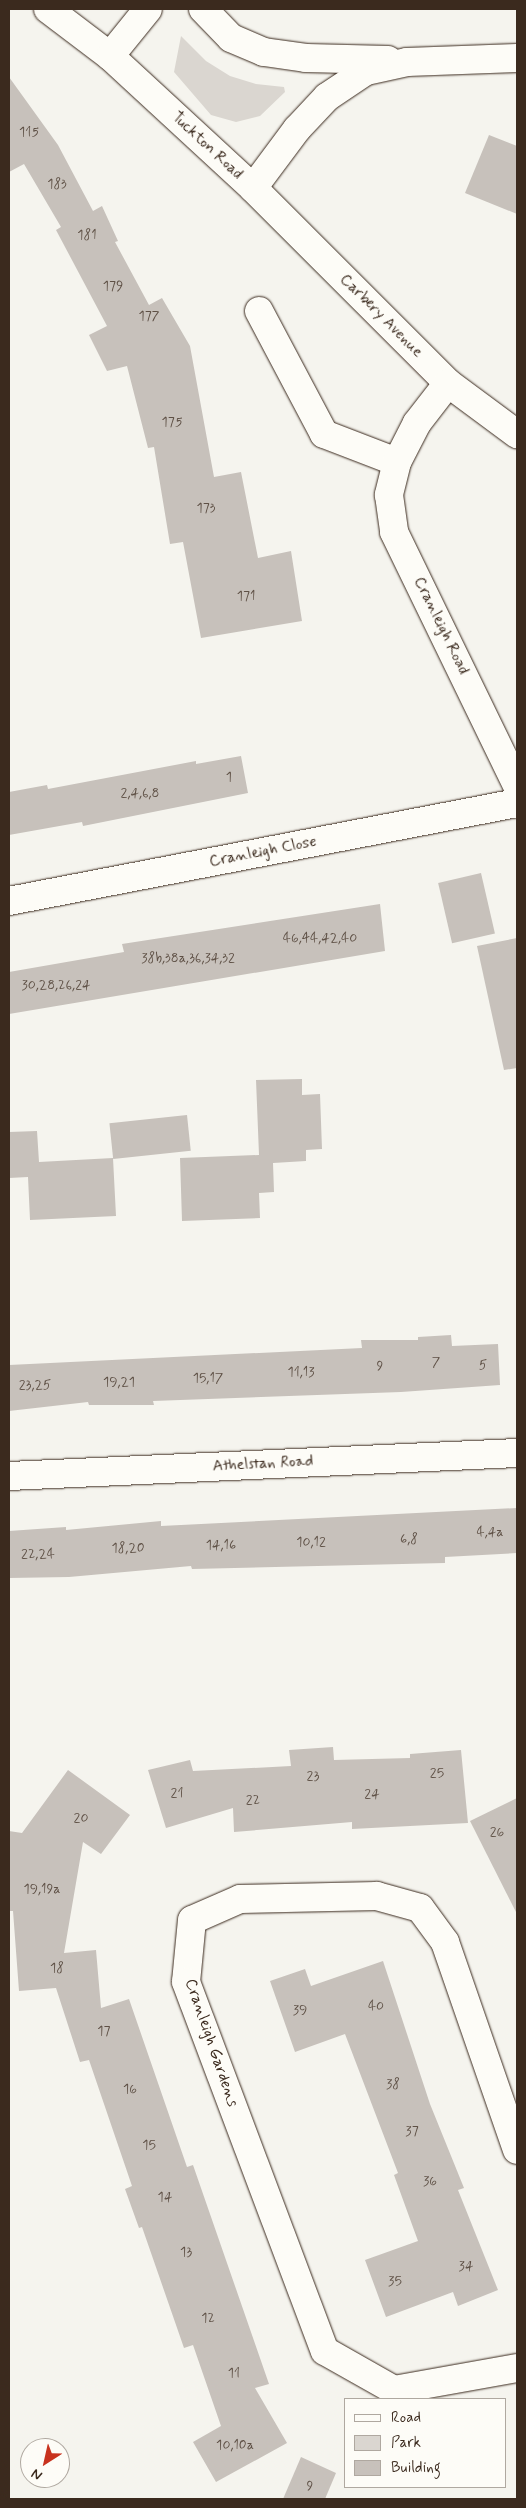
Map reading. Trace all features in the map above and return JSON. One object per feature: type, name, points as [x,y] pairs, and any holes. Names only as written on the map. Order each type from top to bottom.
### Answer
[{"type":"street","name":"Tuckton Road","points":[[48,9],[110,56],[253,188],[297,129],[327,96],[366,71],[407,62]]},
{"type":"street","points":[[110,56],[148,9]]},
{"type":"street","name":"Tuckton Road","points":[[203,9],[231,38],[264,52],[306,58],[407,62],[517,58]]},
{"type":"street","name":"Carbery Avenue","points":[[253,188],[448,383],[517,434]]},
{"type":"street","points":[[259,312],[324,434],[396,462]]},
{"type":"street","name":"Cranleigh Road","points":[[448,383],[416,423],[396,462],[389,495],[394,532],[517,785]]},
{"type":"street","name":"Cranleigh Close","points":[[9,900],[517,803]]},
{"type":"street","name":"Athelstan Road","points":[[9,1476],[517,1453]]},
{"type":"street","name":"Cranleigh Gardens","points":[[517,2150],[445,1942],[420,1908],[377,1896],[240,1899],[192,1920],[186,1982],[325,2351],[394,2390],[517,2368]]},
{"type":"green space","points":[[181,36],[206,61],[230,76],[256,84],[284,87],[285,92],[260,116],[236,122],[211,115],[174,72]]},
{"type":"building","points":[[9,77],[58,145],[93,211],[102,206],[118,241],[115,242],[149,305],[162,298],[190,346],[214,477],[241,472],[258,558],[291,551],[302,621],[201,638],[183,542],[170,544],[154,447],[148,448],[127,366],[107,371],[89,335],[107,326],[56,230],[61,227],[24,164],[9,172]]},
{"type":"building","points":[[489,135],[517,146],[517,214],[465,193]]},
{"type":"building","points":[[241,756],[248,793],[83,826],[82,822],[9,835],[9,792],[47,785],[48,789],[196,761],[196,764]]},
{"type":"building","points":[[481,873],[495,933],[452,943],[438,883]]},
{"type":"building","points":[[380,904],[385,951],[9,1014],[9,972],[124,952],[122,944]]},
{"type":"building","points":[[517,938],[517,1068],[504,1070],[477,946]]},
{"type":"building","points":[[302,1079],[302,1095],[320,1094],[322,1149],[306,1150],[306,1161],[273,1163],[274,1192],[259,1193],[260,1218],[182,1221],[180,1158],[259,1155],[256,1080]]},
{"type":"building","points":[[187,1115],[191,1151],[113,1159],[109,1123]]},
{"type":"building","points":[[37,1131],[39,1162],[113,1158],[116,1216],[30,1220],[28,1177],[9,1178],[9,1132]]},
{"type":"building","points":[[451,1335],[452,1346],[498,1344],[500,1385],[401,1392],[153,1401],[154,1405],[89,1405],[88,1402],[9,1411],[9,1365],[362,1348],[361,1340],[418,1340],[418,1337]]},
{"type":"building","points":[[517,1508],[517,1553],[445,1557],[445,1563],[192,1569],[191,1566],[69,1577],[9,1578],[9,1531],[66,1527],[66,1530],[161,1521],[161,1526]]},
{"type":"building","points":[[333,1747],[334,1760],[410,1758],[410,1754],[461,1750],[468,1823],[352,1829],[352,1822],[234,1832],[233,1808],[166,1828],[148,1770],[190,1760],[193,1771],[291,1766],[289,1750]]},
{"type":"building","points":[[68,1770],[130,1815],[101,1854],[83,1842],[64,1953],[96,1950],[101,2008],[129,1999],[187,2167],[193,2165],[269,2384],[255,2388],[287,2443],[216,2482],[193,2442],[221,2426],[193,2345],[184,2348],[142,2227],[139,2228],[125,2189],[132,2186],[89,2060],[80,2062],[56,1988],[19,1991],[13,1911],[9,1911],[9,1831],[22,1833]]},
{"type":"building","points":[[517,1798],[517,1914],[470,1821]]},
{"type":"building","points":[[383,1961],[430,2104],[464,2188],[458,2190],[498,2290],[458,2306],[453,2292],[386,2317],[365,2260],[418,2241],[394,2175],[398,2173],[345,2034],[295,2052],[270,1981],[305,1969],[311,1986]]},
{"type":"building","points":[[301,2457],[336,2473],[325,2499],[283,2499]]}]
